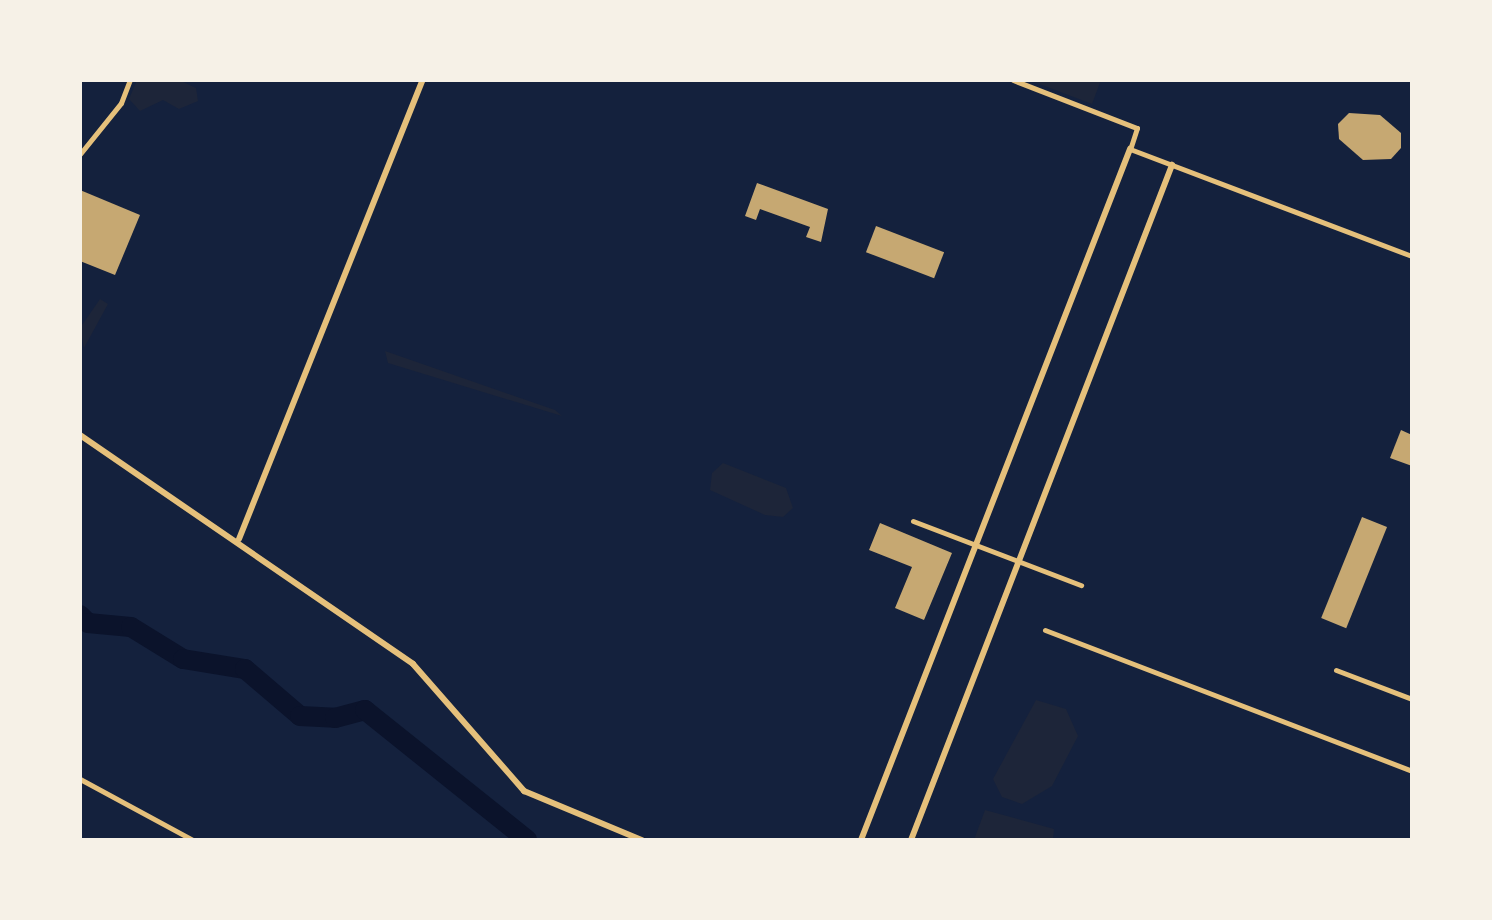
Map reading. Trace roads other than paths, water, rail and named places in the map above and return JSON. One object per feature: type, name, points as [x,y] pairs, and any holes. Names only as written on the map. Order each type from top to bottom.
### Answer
[{"type":"street","points":[[80,154],[121,103],[130,80]]},
{"type":"street","points":[[238,539],[423,80]]},
{"type":"street","points":[[861,840],[1137,128],[1013,80]]},
{"type":"street","points":[[1130,149],[1412,256]]},
{"type":"street","points":[[911,840],[1172,165]]},
{"type":"street","points":[[80,435],[238,539],[413,664],[505,769],[540,801],[642,840]]},
{"type":"street","points":[[913,521],[1082,585]]},
{"type":"street","points":[[1045,630],[1412,771]]},
{"type":"street","points":[[1336,670],[1412,699]]},
{"type":"street","points":[[80,779],[193,840]]},
{"type":"waterway","points":[[80,615],[88,623],[131,627],[183,659],[245,669],[300,716],[335,718],[365,710],[527,840]]}]
